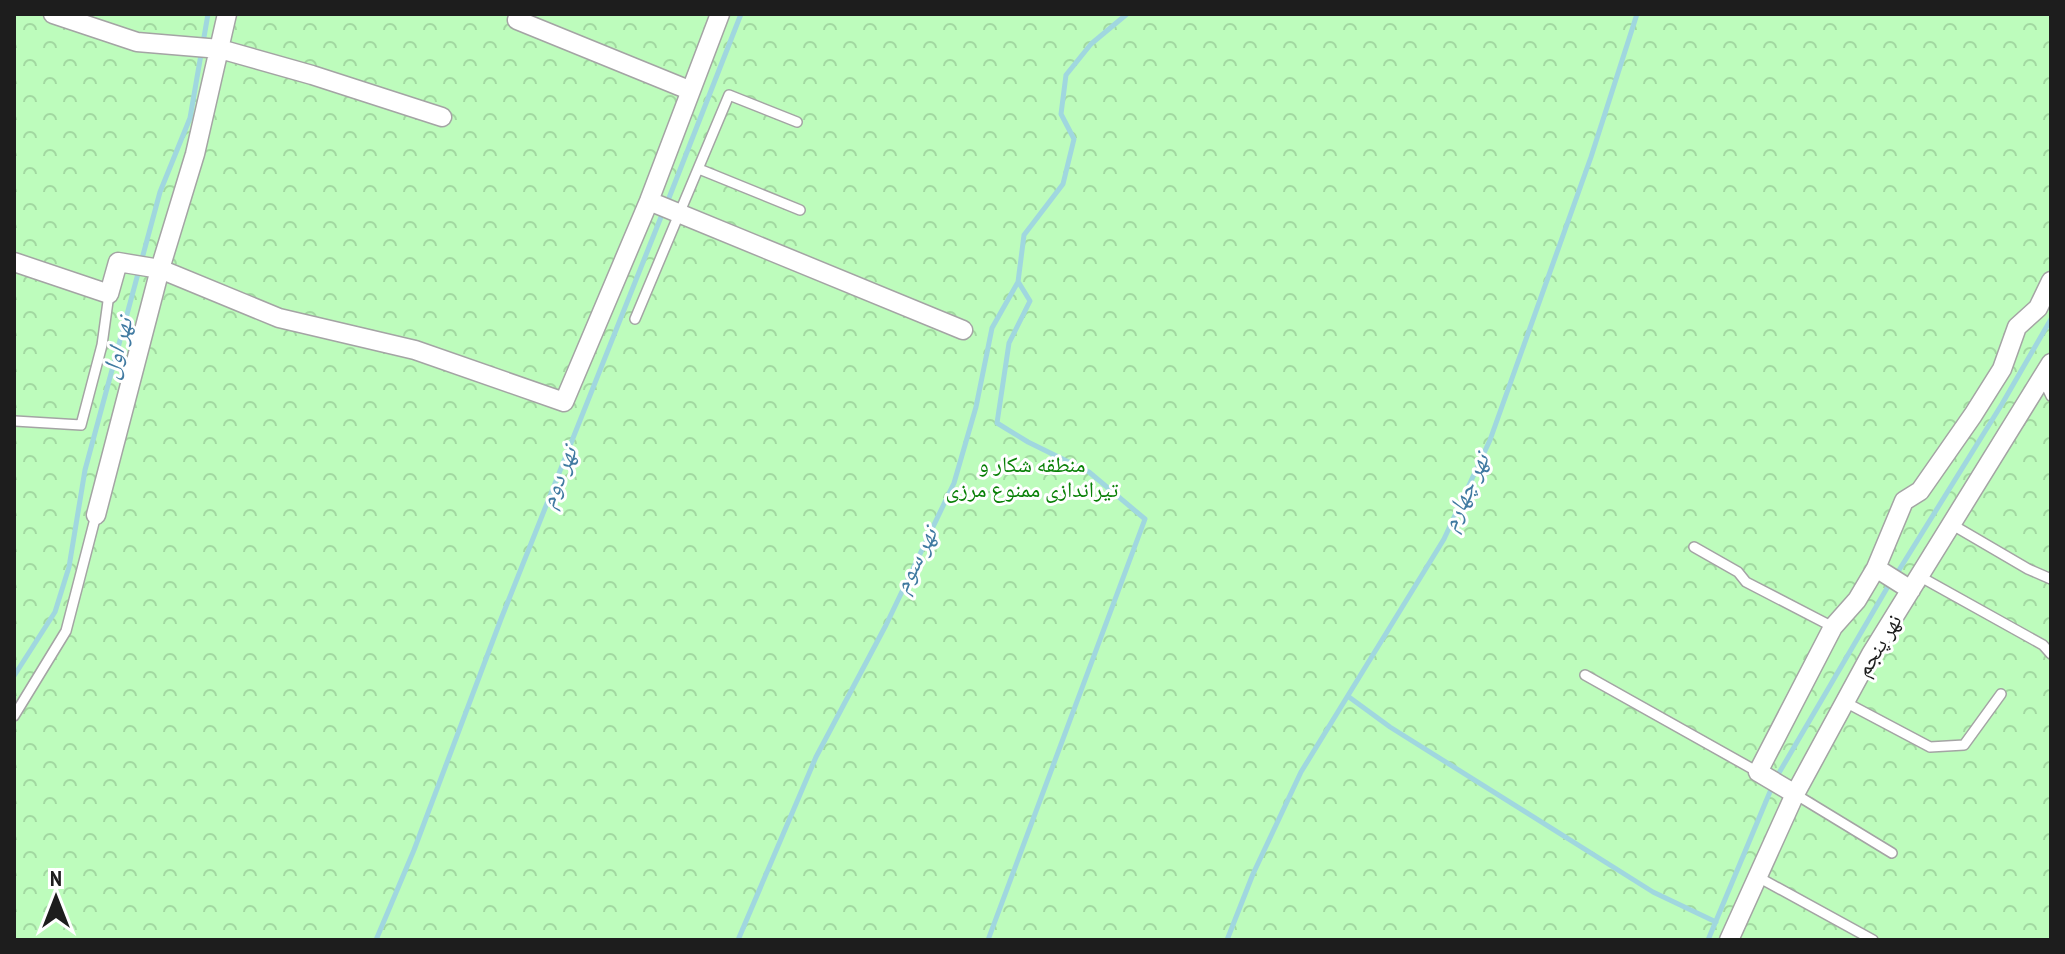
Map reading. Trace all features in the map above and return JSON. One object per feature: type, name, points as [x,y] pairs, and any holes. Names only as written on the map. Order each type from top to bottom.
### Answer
[{"type":"street","points":[[53,14],[137,42],[215,48],[442,117]]},
{"type":"street","points":[[96,515],[155,268],[195,154],[215,48],[227,14]]},
{"type":"street","points":[[14,262],[109,294],[118,262],[155,268],[279,318],[415,350],[564,402],[665,208],[689,90],[720,14]]},
{"type":"street","points":[[517,20],[689,90]]},
{"type":"street","points":[[665,208],[963,330]]},
{"type":"street","name":"نهر پنجم","points":[[1762,775],[1833,627],[1880,571],[1904,501],[1920,491],[1973,415],[2002,369],[2017,327],[2038,308],[2051,281]]},
{"type":"street","name":"نهر پنجم","points":[[1729,940],[1758,877],[1790,791],[1845,702],[1910,583],[1951,524],[2047,370]]},
{"type":"street","points":[[1880,571],[1910,583]]},
{"type":"street","points":[[1762,775],[1790,791]]},
{"type":"lane","points":[[635,319],[665,208],[699,169],[729,95],[797,122]]},
{"type":"lane","points":[[699,169],[800,210]]},
{"type":"lane","points":[[15,421],[81,425],[102,345],[109,294]]},
{"type":"lane","points":[[2047,370],[2051,396]]},
{"type":"lane","points":[[14,716],[66,631],[96,515]]},
{"type":"lane","points":[[1951,524],[2051,579]]},
{"type":"lane","points":[[1694,547],[1738,572],[1746,582],[1833,627]]},
{"type":"lane","points":[[1910,583],[2043,645],[2051,654]]},
{"type":"lane","points":[[1585,675],[1762,775]]},
{"type":"lane","points":[[1845,702],[1930,747],[1964,745],[2001,694]]},
{"type":"lane","points":[[1790,791],[1892,853]]},
{"type":"lane","points":[[1758,877],[1873,940]]},
{"type":"green space","name":"منطقه شکار و تیراندازی ممنوع مرزی","points":[[14,14],[2051,14],[2051,940],[14,940]]},
{"type":"waterway","name":"نهر اول","points":[[14,676],[55,612],[69,567],[85,470],[160,192],[190,118],[208,14]]},
{"type":"waterway","name":"نهر دوم","points":[[667,203],[741,14]]},
{"type":"waterway","name":"نهر سوم","points":[[738,940],[816,757],[886,625],[954,483],[976,407],[992,328],[1018,282],[1024,235],[1063,184],[1074,139],[1061,114],[1066,75],[1091,44],[1127,14]]},
{"type":"waterway","name":"نهر چهارم","points":[[1227,940],[1253,874],[1301,772],[1444,539],[1490,440],[1591,157],[1637,14]]},
{"type":"waterway","name":"نهر دوم","points":[[376,940],[663,212]]},
{"type":"waterway","points":[[988,940],[1145,519],[1089,472],[997,423],[1009,343],[1030,301],[1019,283]]},
{"type":"waterway","points":[[1896,575],[2051,319]]},
{"type":"waterway","points":[[1776,778],[1890,583]]},
{"type":"waterway","points":[[1349,697],[1390,727],[1653,892],[1716,922]]},
{"type":"waterway","points":[[1708,940],[1772,787]]}]
